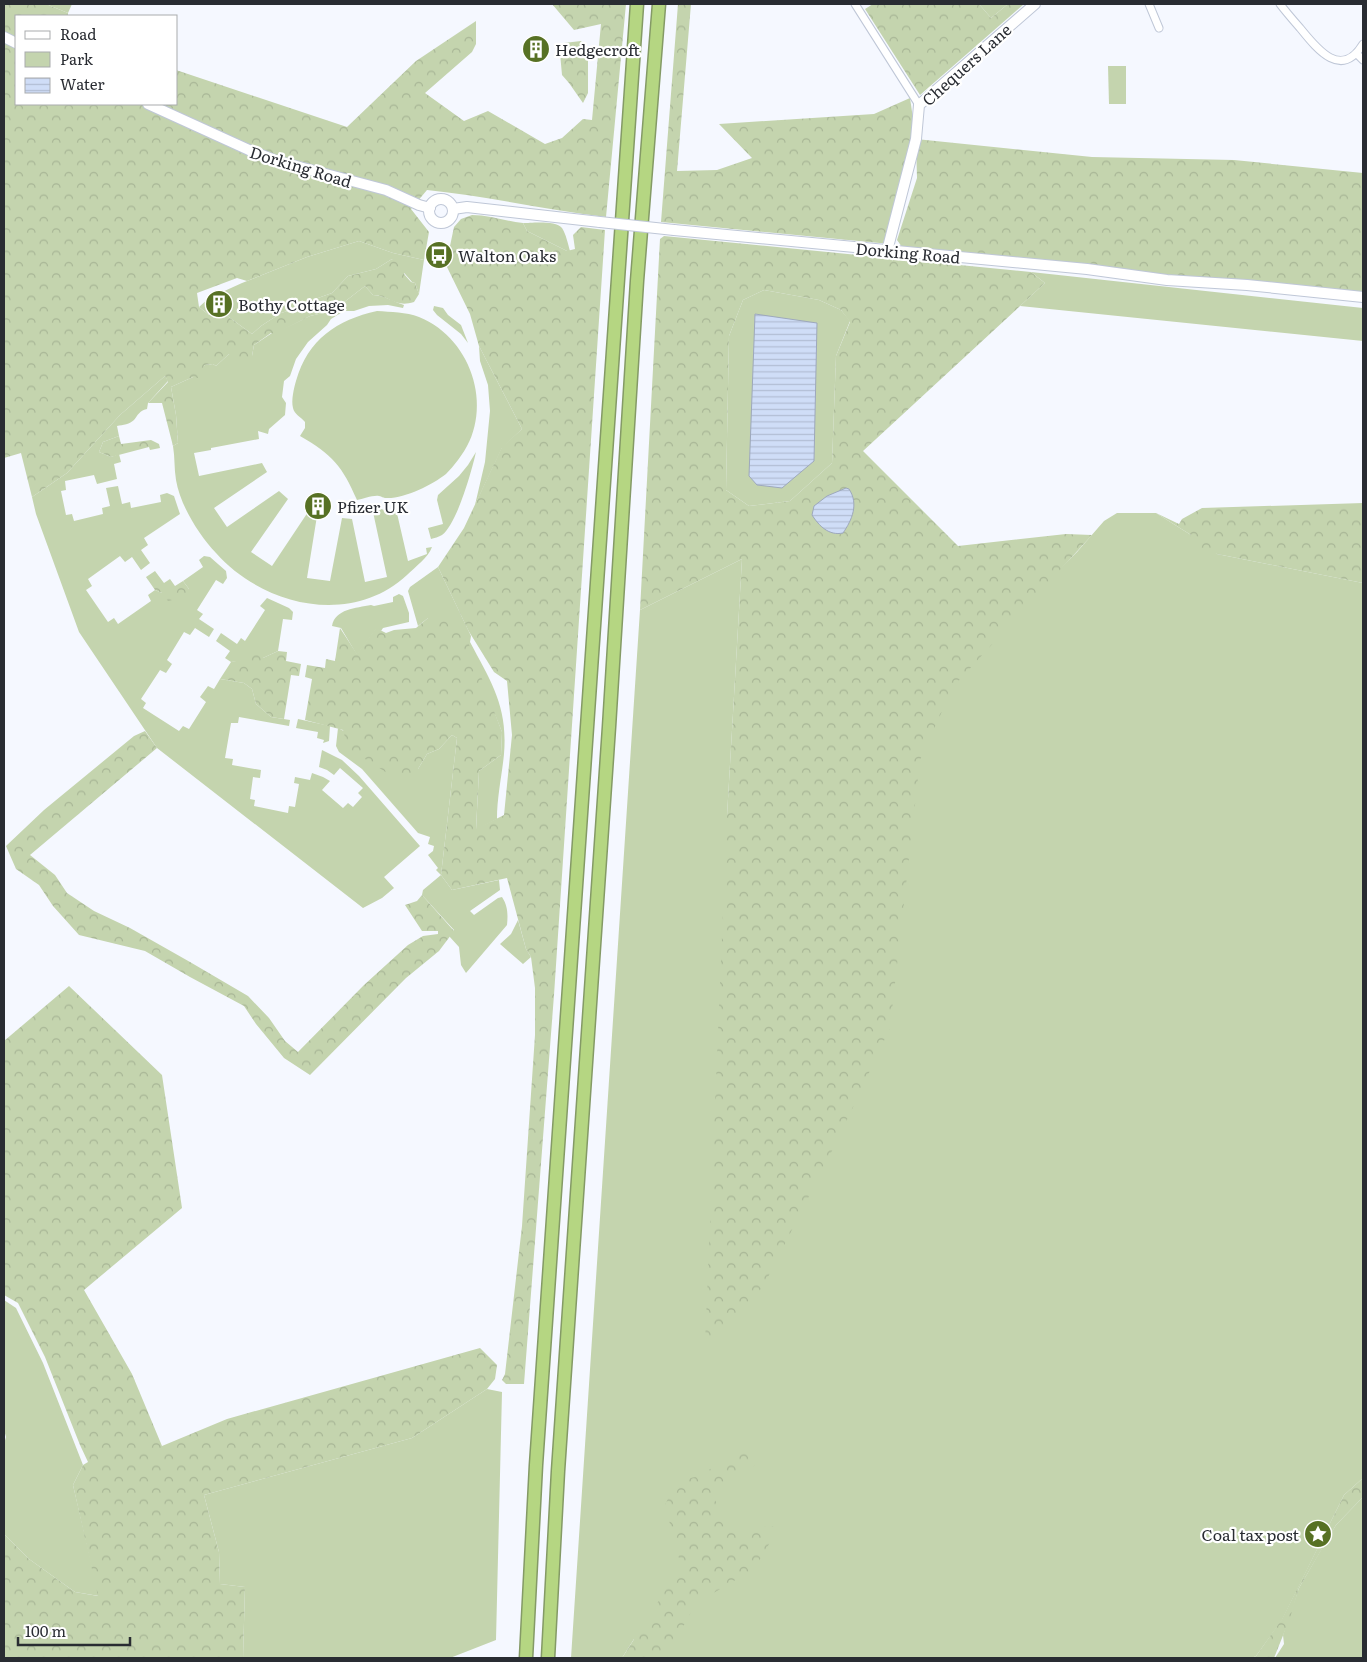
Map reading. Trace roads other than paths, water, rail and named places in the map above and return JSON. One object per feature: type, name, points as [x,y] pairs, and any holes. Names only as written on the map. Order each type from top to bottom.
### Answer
[{"type":"highway","points":[[526,1658],[538,1446],[637,4]]},
{"type":"highway","points":[[548,1658],[558,1471],[637,281],[659,4]]},
{"type":"main road","name":"Chequers Lane","points":[[888,251],[916,139],[918,105],[1035,4]]},
{"type":"main road","name":"Dorking Road","points":[[150,105],[277,161],[386,190],[430,208]]},
{"type":"main road","points":[[442,199],[447,200],[453,209],[451,217],[440,223],[431,218],[430,208],[436,200],[442,199]]},
{"type":"main road","name":"Dorking Road","points":[[453,209],[467,207],[674,230],[1096,270],[1167,280],[1247,285],[1363,297]]},
{"type":"street","points":[[855,4],[918,105]]},
{"type":"street","points":[[1149,4],[1159,28]]},
{"type":"street","points":[[1280,4],[1316,49],[1328,58],[1339,60],[1351,58],[1357,54],[1363,44]]},
{"type":"street","points":[[1357,54],[1363,60]]},
{"type":"water","points":[[755,314],[817,323],[814,461],[782,488],[757,485],[749,476]]},
{"type":"water","points":[[846,488],[849,489],[854,500],[853,512],[849,523],[843,533],[829,532],[812,515],[814,506],[827,496]]},
{"type":"place","name":"Hedgecroft","points":[[536,49]]},
{"type":"place","name":"Walton Oaks","points":[[439,255]]},
{"type":"place","name":"Bothy Cottage","points":[[219,304]]},
{"type":"place","name":"Pfizer UK","points":[[318,506]]},
{"type":"place","name":"Coal tax post","points":[[1318,1534]]}]
